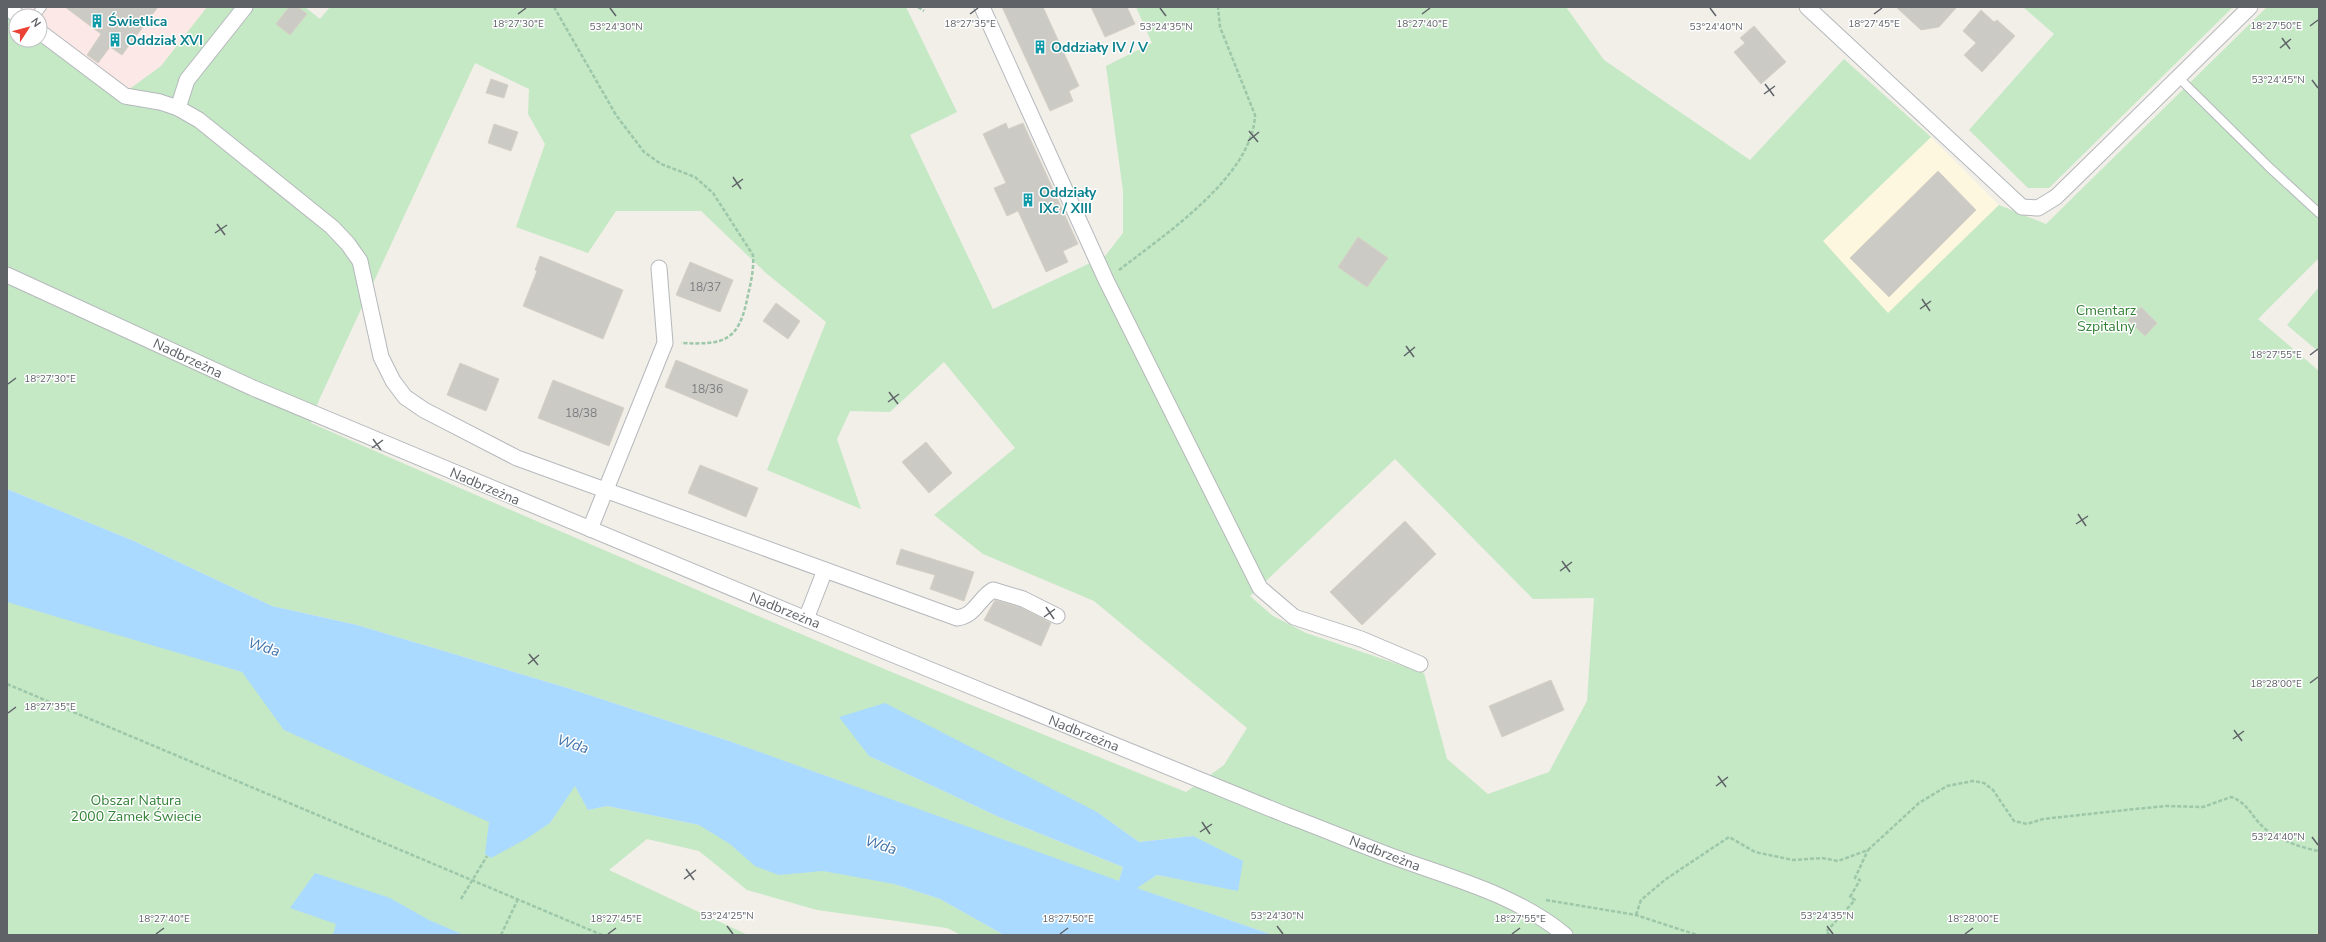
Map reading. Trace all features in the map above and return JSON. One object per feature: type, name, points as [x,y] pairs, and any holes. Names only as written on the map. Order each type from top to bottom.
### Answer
[{"type":"street","points":[[178,108],[187,80],[245,7]]},
{"type":"street","points":[[982,7],[1106,280],[1260,588],[1294,617],[1361,639],[1420,664]]},
{"type":"street","points":[[1807,7],[2022,207],[2038,208],[2056,197],[2250,7]]},
{"type":"street","points":[[48,38],[125,96],[160,102],[178,108],[205,125],[332,227],[348,244],[360,261],[381,357],[393,381],[406,397],[424,410],[518,458],[957,618],[964,617],[973,611],[986,594],[993,590],[1023,599],[1057,616]]},
{"type":"street","points":[[590,529],[604,490],[665,343],[659,268]]},
{"type":"street","name":"Nadbrzeżna","points":[[7,275],[253,388],[806,619],[1279,812],[1390,855],[1494,892],[1552,924],[1565,935]]},
{"type":"street","points":[[806,619],[825,570]]},
{"type":"lane","points":[[2179,78],[2269,167],[2319,213]]},
{"type":"path","points":[[554,7],[616,115],[644,152],[661,164],[695,178],[713,193],[754,256],[754,267],[744,319],[734,335],[720,341],[665,343]]},
{"type":"path","points":[[918,7],[924,11]]},
{"type":"path","points":[[1106,280],[1180,223],[1202,204],[1224,179],[1250,140],[1255,124],[1255,115],[1220,27],[1218,7]]},
{"type":"path","points":[[7,684],[602,935]]},
{"type":"path","points":[[1830,935],[1826,932],[1855,900],[1850,897],[1860,880],[1855,878],[1868,850],[1919,803],[1947,786],[1960,783],[1973,781],[1989,787],[2000,798],[2008,816],[2014,821],[2027,824],[2043,819],[2066,816],[2166,806],[2203,807],[2231,797],[2244,803],[2268,830],[2309,850],[2319,851]]},
{"type":"path","points":[[1636,915],[1641,900],[1666,879],[1728,837],[1754,852],[1793,860],[1822,858],[1838,861],[1868,850]]},
{"type":"path","points":[[461,899],[474,881],[487,856]]},
{"type":"path","points":[[1538,898],[1636,915],[1697,935]]},
{"type":"path","points":[[501,935],[518,899]]},
{"type":"shaded area","points":[[7,7],[207,7],[161,66],[117,98],[48,46],[48,8],[8,8],[8,18]]},
{"type":"shaded area","points":[[1931,137],[1999,205],[1888,314],[1823,241]]},
{"type":"green space","name":"Cmentarz Szpitalny","points":[[207,7],[305,7],[320,19],[330,7],[906,7],[957,112],[910,135],[993,309],[1105,256],[1123,233],[1123,191],[1106,66],[1152,43],[1136,7],[1566,7],[1604,60],[1750,160],[1844,59],[1931,137],[1823,241],[1888,313],[1999,205],[2046,224],[2267,7],[2319,7],[2319,258],[2258,319],[2319,371],[2319,935],[1273,935],[1136,888],[1157,875],[1238,890],[1193,836],[1139,842],[1097,812],[869,756],[1001,818],[1123,867],[1119,882],[729,741],[571,689],[357,625],[272,606],[134,541],[7,489],[7,17],[8,48],[48,47],[117,98],[161,66]],"holes":[[[475,63],[529,89],[528,114],[545,144],[516,227],[588,253],[616,211],[701,211],[766,273],[826,322],[767,470],[861,509],[837,439],[850,411],[890,412],[944,362],[1015,448],[934,515],[983,554],[1094,601],[1247,728],[1224,765],[1186,792],[966,703],[747,611],[311,423],[319,400]],[[1395,459],[1533,599],[1594,598],[1587,701],[1549,772],[1488,794],[1447,759],[1424,673],[1306,633],[1273,616],[1250,596]]]},
{"type":"green space","points":[[2023,7],[2233,7],[2049,188],[2028,188],[1969,130],[2054,34]]},
{"type":"green space","points":[[2319,287],[2319,352],[2287,325]]},
{"type":"green space","name":"Obszar Natura 2000 Zamek Świecie","points":[[7,599],[242,672],[550,823],[575,785],[588,810],[607,806],[699,825],[940,899],[1004,935],[961,935],[947,928],[817,910],[747,890],[699,851],[647,839],[609,870],[748,935],[7,935]]},
{"type":"water","name":"Wda","points":[[7,489],[134,541],[272,606],[357,625],[571,689],[729,741],[1119,881],[1123,867],[1001,818],[869,756],[839,717],[885,703],[1097,812],[1139,842],[1193,836],[1243,861],[1238,891],[1157,875],[1137,888],[1273,935],[1004,935],[940,899],[894,884],[823,871],[779,875],[755,866],[730,844],[699,825],[607,806],[588,810],[575,786],[550,823],[526,839],[491,858],[485,854],[489,822],[284,730],[242,672],[7,602]]},
{"type":"water","points":[[315,873],[390,898],[429,920],[464,935],[333,935],[336,924],[290,908]]},
{"type":"building","name":"Oddział XVI","points":[[65,7],[158,7],[122,55],[110,47],[98,63],[87,55],[101,34]]},
{"type":"building","points":[[289,7],[298,7],[307,14],[290,35],[276,24]]},
{"type":"building","name":"Oddziały IV / V","points":[[1002,7],[1043,7],[1079,86],[1069,91],[1073,101],[1050,111]]},
{"type":"building","points":[[1091,7],[1127,7],[1135,24],[1105,37]]},
{"type":"building","points":[[1896,7],[1957,7],[1939,27],[1921,30]]},
{"type":"building","points":[[1981,10],[1994,22],[1997,20],[2015,36],[1982,72],[1964,55],[1976,43],[1963,31]]},
{"type":"building","points":[[1754,26],[1786,62],[1761,84],[1734,52],[1745,43],[1740,38]]},
{"type":"building","points":[[491,79],[508,85],[504,98],[486,93]]},
{"type":"building","name":"Oddziały IXc / XIII","points":[[1006,123],[1008,129],[1023,123],[1078,244],[1063,251],[1068,262],[1046,272],[1018,211],[1007,216],[994,188],[1006,183],[983,134]]},
{"type":"building","points":[[494,124],[518,132],[511,151],[488,143]]},
{"type":"building","points":[[1938,171],[1976,210],[1889,297],[1850,258]]},
{"type":"building","points":[[1358,237],[1388,258],[1367,287],[1338,267]]},
{"type":"building","points":[[540,256],[623,290],[603,339],[523,306],[537,271],[535,270]]},
{"type":"building","points":[[690,262],[733,280],[720,312],[676,295]]},
{"type":"building","points":[[776,303],[800,321],[788,339],[763,321]]},
{"type":"building","points":[[2141,307],[2157,323],[2145,336],[2128,320]]},
{"type":"building","points":[[676,360],[748,390],[737,417],[665,387]]},
{"type":"building","points":[[460,363],[499,379],[486,411],[447,395]]},
{"type":"building","points":[[553,380],[624,408],[609,446],[538,418]]},
{"type":"building","points":[[926,442],[952,473],[929,493],[902,462]]},
{"type":"building","points":[[700,465],[758,488],[746,517],[688,493]]},
{"type":"building","points":[[1405,521],[1436,554],[1362,625],[1330,592]]},
{"type":"building","points":[[901,549],[974,572],[964,601],[930,589],[935,575],[896,564]]},
{"type":"building","points":[[995,600],[1020,607],[1051,623],[1041,646],[984,620]]},
{"type":"building","points":[[1551,680],[1564,710],[1502,737],[1489,706]]},
{"type":"place","name":"Świetlica","points":[[97,21]]},
{"type":"place","name":"Oddział XVI","points":[[115,40]]},
{"type":"place","name":"Oddziały IV / V","points":[[1040,47]]},
{"type":"place","name":"Oddziały IXc / XIII","points":[[1028,200]]}]
